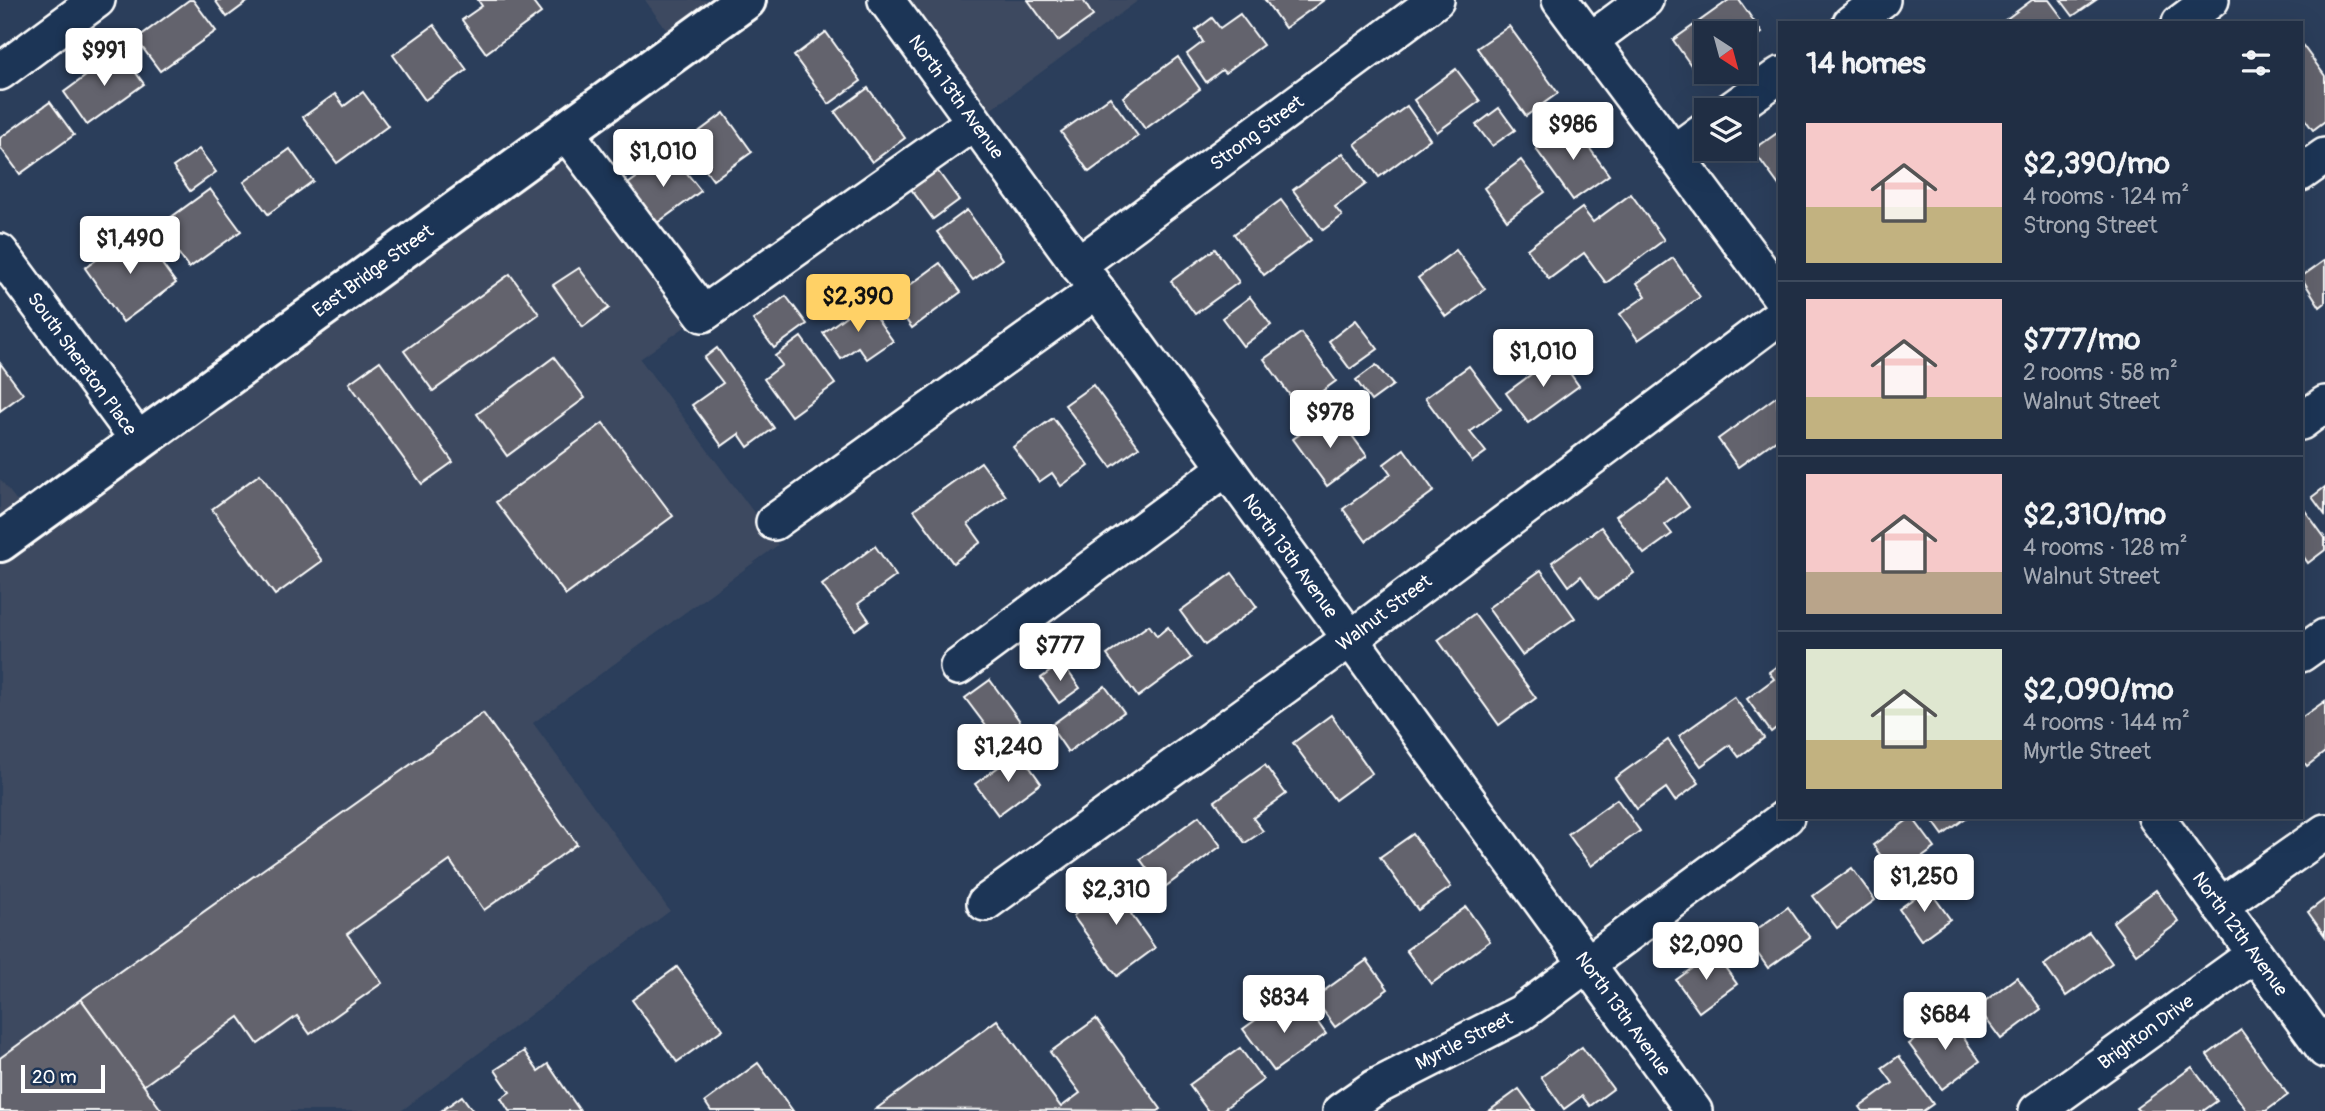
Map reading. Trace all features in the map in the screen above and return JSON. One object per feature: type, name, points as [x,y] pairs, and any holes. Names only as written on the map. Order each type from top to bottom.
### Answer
[{"type":"main road","name":"East Bridge Street","points":[[0,542],[746,0]]},
{"type":"street","points":[[0,72],[97,0]]},
{"type":"street","name":"North 13th Avenue","points":[[886,0],[1694,1111]]},
{"type":"street","name":"Strong Street","points":[[774,522],[1436,0]]},
{"type":"street","points":[[1560,0],[1778,293]]},
{"type":"street","points":[[1591,40],[1645,0]]},
{"type":"street","points":[[1854,21],[1882,0]]},
{"type":"street","points":[[2183,21],[2211,0]]},
{"type":"street","points":[[1748,98],[1778,76]]},
{"type":"street","points":[[565,131],[702,314],[974,122]]},
{"type":"street","points":[[1673,153],[1694,138]]},
{"type":"street","points":[[2303,172],[2325,156]]},
{"type":"street","name":"South Sheraton Place","points":[[0,252],[139,441]]},
{"type":"street","name":"Walnut Street","points":[[985,902],[1350,639],[1778,318]]},
{"type":"street","points":[[2303,420],[2325,404]]},
{"type":"street","points":[[958,667],[1226,468]]},
{"type":"street","points":[[2303,653],[2325,637]]},
{"type":"street","name":"Myrtle Street","points":[[1341,1111],[1374,1088],[1502,1024],[1783,819]]},
{"type":"street","name":"North 12th Avenue","points":[[2157,819],[2325,1050]]},
{"type":"street","points":[[2220,906],[2325,832]]},
{"type":"street","name":"Brighton Drive","points":[[2038,1111],[2255,954]]},
{"type":"shaded area","points":[[645,0],[746,0],[679,48]]},
{"type":"shaded area","points":[[886,0],[1139,0],[974,122]]},
{"type":"shaded area","points":[[565,131],[703,314],[640,359],[778,545],[533,723],[670,911],[401,1111],[0,1111],[0,479],[31,519]]},
{"type":"building","points":[[189,0],[193,0],[216,31],[160,71],[136,39]]},
{"type":"building","points":[[215,0],[250,0],[227,17]]},
{"type":"building","points":[[478,0],[531,0],[541,13],[486,53],[462,20],[482,6]]},
{"type":"building","points":[[1028,0],[1083,0],[1093,16],[1058,41]]},
{"type":"building","points":[[1265,0],[1324,0],[1285,28]]},
{"type":"building","points":[[1729,0],[1739,0],[1754,21],[1700,21]]},
{"type":"building","points":[[2032,0],[2049,0],[2064,20],[2063,21],[2004,21]]},
{"type":"building","points":[[2061,0],[2096,0],[2073,16]]},
{"type":"building","points":[[1240,14],[1263,45],[1225,73],[1222,70],[1206,82],[1187,54],[1203,42],[1196,30],[1212,18],[1220,28]]},
{"type":"building","points":[[434,25],[467,70],[425,100],[393,55]]},
{"type":"building","points":[[1694,25],[1694,70],[1673,40]]},
{"type":"building","points":[[1509,26],[1558,93],[1526,116],[1477,48]]},
{"type":"building","points":[[826,32],[861,81],[829,104],[794,56]]},
{"type":"building","points":[[2303,46],[2325,76],[2325,121],[2313,130],[2303,117]]},
{"type":"building","points":[[120,51],[144,84],[87,125],[64,92]]},
{"type":"building","points":[[1178,57],[1200,89],[1145,129],[1123,97]]},
{"type":"building","points":[[1456,69],[1480,101],[1437,132],[1414,100]]},
{"type":"building","points":[[868,88],[905,138],[872,162],[835,112]]},
{"type":"building","points":[[363,92],[388,126],[337,163],[303,117],[335,94],[344,106]]},
{"type":"building","points":[[1110,97],[1138,136],[1089,172],[1061,132]]},
{"type":"building","points":[[50,102],[74,135],[20,174],[0,147],[0,138]]},
{"type":"building","points":[[1407,106],[1430,139],[1379,177],[1355,144]]},
{"type":"building","points":[[1499,108],[1515,130],[1492,146],[1476,125]]},
{"type":"building","points":[[724,113],[752,152],[713,180],[685,142]]},
{"type":"building","points":[[1572,124],[1609,175],[1573,200],[1536,149]]},
{"type":"building","points":[[1778,132],[1778,184],[1757,155],[1757,147]]},
{"type":"building","points":[[199,149],[216,172],[190,191],[173,167]]},
{"type":"building","points":[[290,149],[313,181],[268,214],[244,182]]},
{"type":"building","points":[[671,153],[701,191],[653,226],[625,186]]},
{"type":"building","points":[[1343,153],[1366,184],[1335,207],[1342,216],[1323,230],[1293,190]]},
{"type":"building","points":[[1521,160],[1545,192],[1507,220],[1484,188]]},
{"type":"building","points":[[934,166],[959,200],[933,219],[908,185]]},
{"type":"building","points":[[210,189],[241,231],[189,268],[159,226]]},
{"type":"building","points":[[1631,194],[1664,240],[1606,283],[1584,253],[1549,279],[1527,249],[1582,208],[1593,222]]},
{"type":"building","points":[[1281,200],[1311,240],[1264,275],[1234,234]]},
{"type":"building","points":[[967,210],[1002,259],[973,280],[937,232]]},
{"type":"building","points":[[137,230],[176,283],[123,322],[85,268]]},
{"type":"building","points":[[1215,249],[1239,282],[1195,314],[1171,281]]},
{"type":"building","points":[[1456,250],[1485,289],[1446,317],[1418,278]]},
{"type":"building","points":[[1673,258],[1700,297],[1638,340],[1620,314],[1646,296],[1637,283]]},
{"type":"building","points":[[2325,260],[2325,303],[2320,307],[2303,280],[2303,276]]},
{"type":"building","points":[[940,263],[961,292],[912,328],[891,299]]},
{"type":"building","points":[[579,268],[609,308],[583,327],[553,285]]},
{"type":"building","points":[[510,274],[539,314],[433,391],[404,351]]},
{"type":"building","points":[[786,296],[807,324],[774,348],[753,320]]},
{"type":"building","points":[[1250,297],[1271,325],[1243,346],[1222,318]]},
{"type":"building","points":[[865,302],[893,341],[867,359],[858,347],[841,359],[823,333]]},
{"type":"building","points":[[1356,320],[1378,349],[1350,369],[1329,341]]},
{"type":"building","points":[[1301,333],[1336,381],[1299,408],[1264,359]]},
{"type":"building","points":[[801,337],[835,384],[791,416],[764,379],[782,365],[775,356]]},
{"type":"building","points":[[717,348],[774,428],[748,447],[739,434],[722,446],[692,405],[723,383],[704,358]]},
{"type":"building","points":[[1557,355],[1579,386],[1528,423],[1506,393]]},
{"type":"building","points":[[554,357],[585,398],[507,456],[477,414]]},
{"type":"building","points":[[380,361],[453,462],[422,484],[349,383]]},
{"type":"building","points":[[0,363],[23,394],[0,411]]},
{"type":"building","points":[[1376,365],[1393,385],[1371,401],[1356,380]]},
{"type":"building","points":[[1469,366],[1501,409],[1470,432],[1486,452],[1472,462],[1425,398]]},
{"type":"building","points":[[1093,385],[1139,447],[1111,467],[1065,405]]},
{"type":"building","points":[[1777,396],[1778,438],[1738,467],[1718,439]]},
{"type":"building","points":[[1326,416],[1337,432],[1345,426],[1367,456],[1327,486],[1293,439]]},
{"type":"building","points":[[1053,418],[1089,466],[1061,486],[1052,473],[1039,482],[1013,447]]},
{"type":"building","points":[[603,423],[673,516],[566,595],[496,502]]},
{"type":"building","points":[[1404,449],[1434,491],[1366,541],[1343,509],[1391,474],[1384,464]]},
{"type":"building","points":[[981,462],[1006,496],[968,524],[981,542],[953,563],[914,510]]},
{"type":"building","points":[[260,474],[322,561],[275,595],[212,509]]},
{"type":"building","points":[[1668,478],[1689,507],[1665,525],[1672,534],[1644,554],[1616,516]]},
{"type":"building","points":[[2325,487],[2325,515],[2312,497]]},
{"type":"building","points":[[2303,508],[2325,538],[2325,550],[2308,563],[2303,556]]},
{"type":"building","points":[[1601,527],[1634,573],[1598,599],[1581,576],[1569,586],[1552,562]]},
{"type":"building","points":[[875,546],[896,576],[858,604],[869,620],[855,630],[822,585]]},
{"type":"building","points":[[1541,570],[1575,618],[1522,655],[1488,608]]},
{"type":"building","points":[[1232,573],[1257,607],[1205,645],[1180,611]]},
{"type":"building","points":[[1474,614],[1536,698],[1499,725],[1438,640]]},
{"type":"building","points":[[1149,625],[1157,636],[1168,627],[1191,658],[1138,697],[1107,655]]},
{"type":"building","points":[[1062,663],[1080,688],[1059,703],[1041,678]]},
{"type":"building","points":[[1778,665],[1778,727],[1771,732],[1747,699],[1774,679],[1769,672]]},
{"type":"building","points":[[990,680],[1027,731],[995,754],[978,732],[986,726],[965,698]]},
{"type":"building","points":[[1105,686],[1124,712],[1068,752],[1050,726]]},
{"type":"building","points":[[1734,697],[1764,738],[1739,757],[1730,745],[1701,766],[1679,736]]},
{"type":"building","points":[[2325,701],[2325,752],[2307,766],[2303,761],[2303,717]]},
{"type":"building","points":[[483,713],[577,844],[484,910],[450,861],[347,934],[382,983],[310,1034],[297,1016],[258,1044],[239,1017],[143,1086],[81,999]]},
{"type":"building","points":[[1331,715],[1372,773],[1335,800],[1293,743]]},
{"type":"building","points":[[1668,740],[1699,783],[1675,801],[1666,788],[1637,809],[1615,778]]},
{"type":"building","points":[[1019,752],[1041,783],[998,815],[975,784]]},
{"type":"building","points":[[1265,765],[1286,794],[1253,818],[1263,831],[1245,843],[1215,801]]},
{"type":"building","points":[[1617,799],[1640,831],[1591,866],[1568,834]]},
{"type":"building","points":[[1199,816],[1221,846],[1162,889],[1140,859]]},
{"type":"building","points":[[1909,819],[1913,819],[1935,848],[1896,876],[1873,845]]},
{"type":"building","points":[[1931,819],[1964,819],[1943,835]]},
{"type":"building","points":[[1413,834],[1451,887],[1418,910],[1380,857]]},
{"type":"building","points":[[1852,868],[1875,900],[1837,928],[1813,896]]},
{"type":"building","points":[[1127,877],[1145,903],[1131,914],[1155,948],[1117,976],[1073,916]]},
{"type":"building","points":[[1928,888],[1950,919],[1921,940],[1899,909]]},
{"type":"building","points":[[2156,890],[2179,922],[2136,954],[2113,922]]},
{"type":"building","points":[[2325,899],[2325,936],[2308,912]]},
{"type":"building","points":[[1466,907],[1490,941],[1431,984],[1406,950]]},
{"type":"building","points":[[1788,907],[1810,938],[1768,968],[1746,937]]},
{"type":"building","points":[[2089,932],[2112,963],[2066,996],[2044,965]]},
{"type":"building","points":[[1714,952],[1737,984],[1699,1012],[1676,980]]},
{"type":"building","points":[[1367,960],[1388,989],[1335,1027],[1314,998]]},
{"type":"building","points":[[677,967],[723,1029],[677,1062],[632,1000]]},
{"type":"building","points":[[2017,977],[2041,1009],[2001,1039],[1977,1007]]},
{"type":"building","points":[[81,999],[162,1111],[0,1111],[0,1058]]},
{"type":"building","points":[[1279,1003],[1290,1018],[1306,1006],[1326,1034],[1274,1071],[1243,1029]]},
{"type":"building","points":[[1948,1016],[1980,1061],[1942,1089],[1909,1044]]},
{"type":"building","points":[[1096,1019],[1161,1109],[876,1109],[997,1020],[1061,1107],[1080,1093],[1050,1052]]},
{"type":"building","points":[[2241,1030],[2288,1095],[2266,1111],[2247,1111],[2207,1055]]},
{"type":"building","points":[[1582,1047],[1613,1089],[1590,1106],[1582,1096],[1564,1109],[1541,1077]]},
{"type":"building","points":[[1240,1048],[1263,1080],[1221,1111],[1208,1111],[1189,1085]]},
{"type":"building","points":[[524,1051],[538,1071],[548,1064],[580,1111],[509,1111],[501,1098],[510,1092],[495,1070]]},
{"type":"building","points":[[1899,1056],[1933,1104],[1923,1111],[1863,1111],[1860,1107],[1893,1083],[1882,1068]]},
{"type":"building","points":[[758,1063],[793,1111],[711,1111],[705,1102]]},
{"type":"building","points":[[2192,1067],[2217,1101],[2203,1111],[2139,1111],[2136,1108]]},
{"type":"building","points":[[1519,1089],[1535,1111],[1489,1111]]},
{"type":"building","points":[[462,1096],[473,1111],[441,1111]]}]
